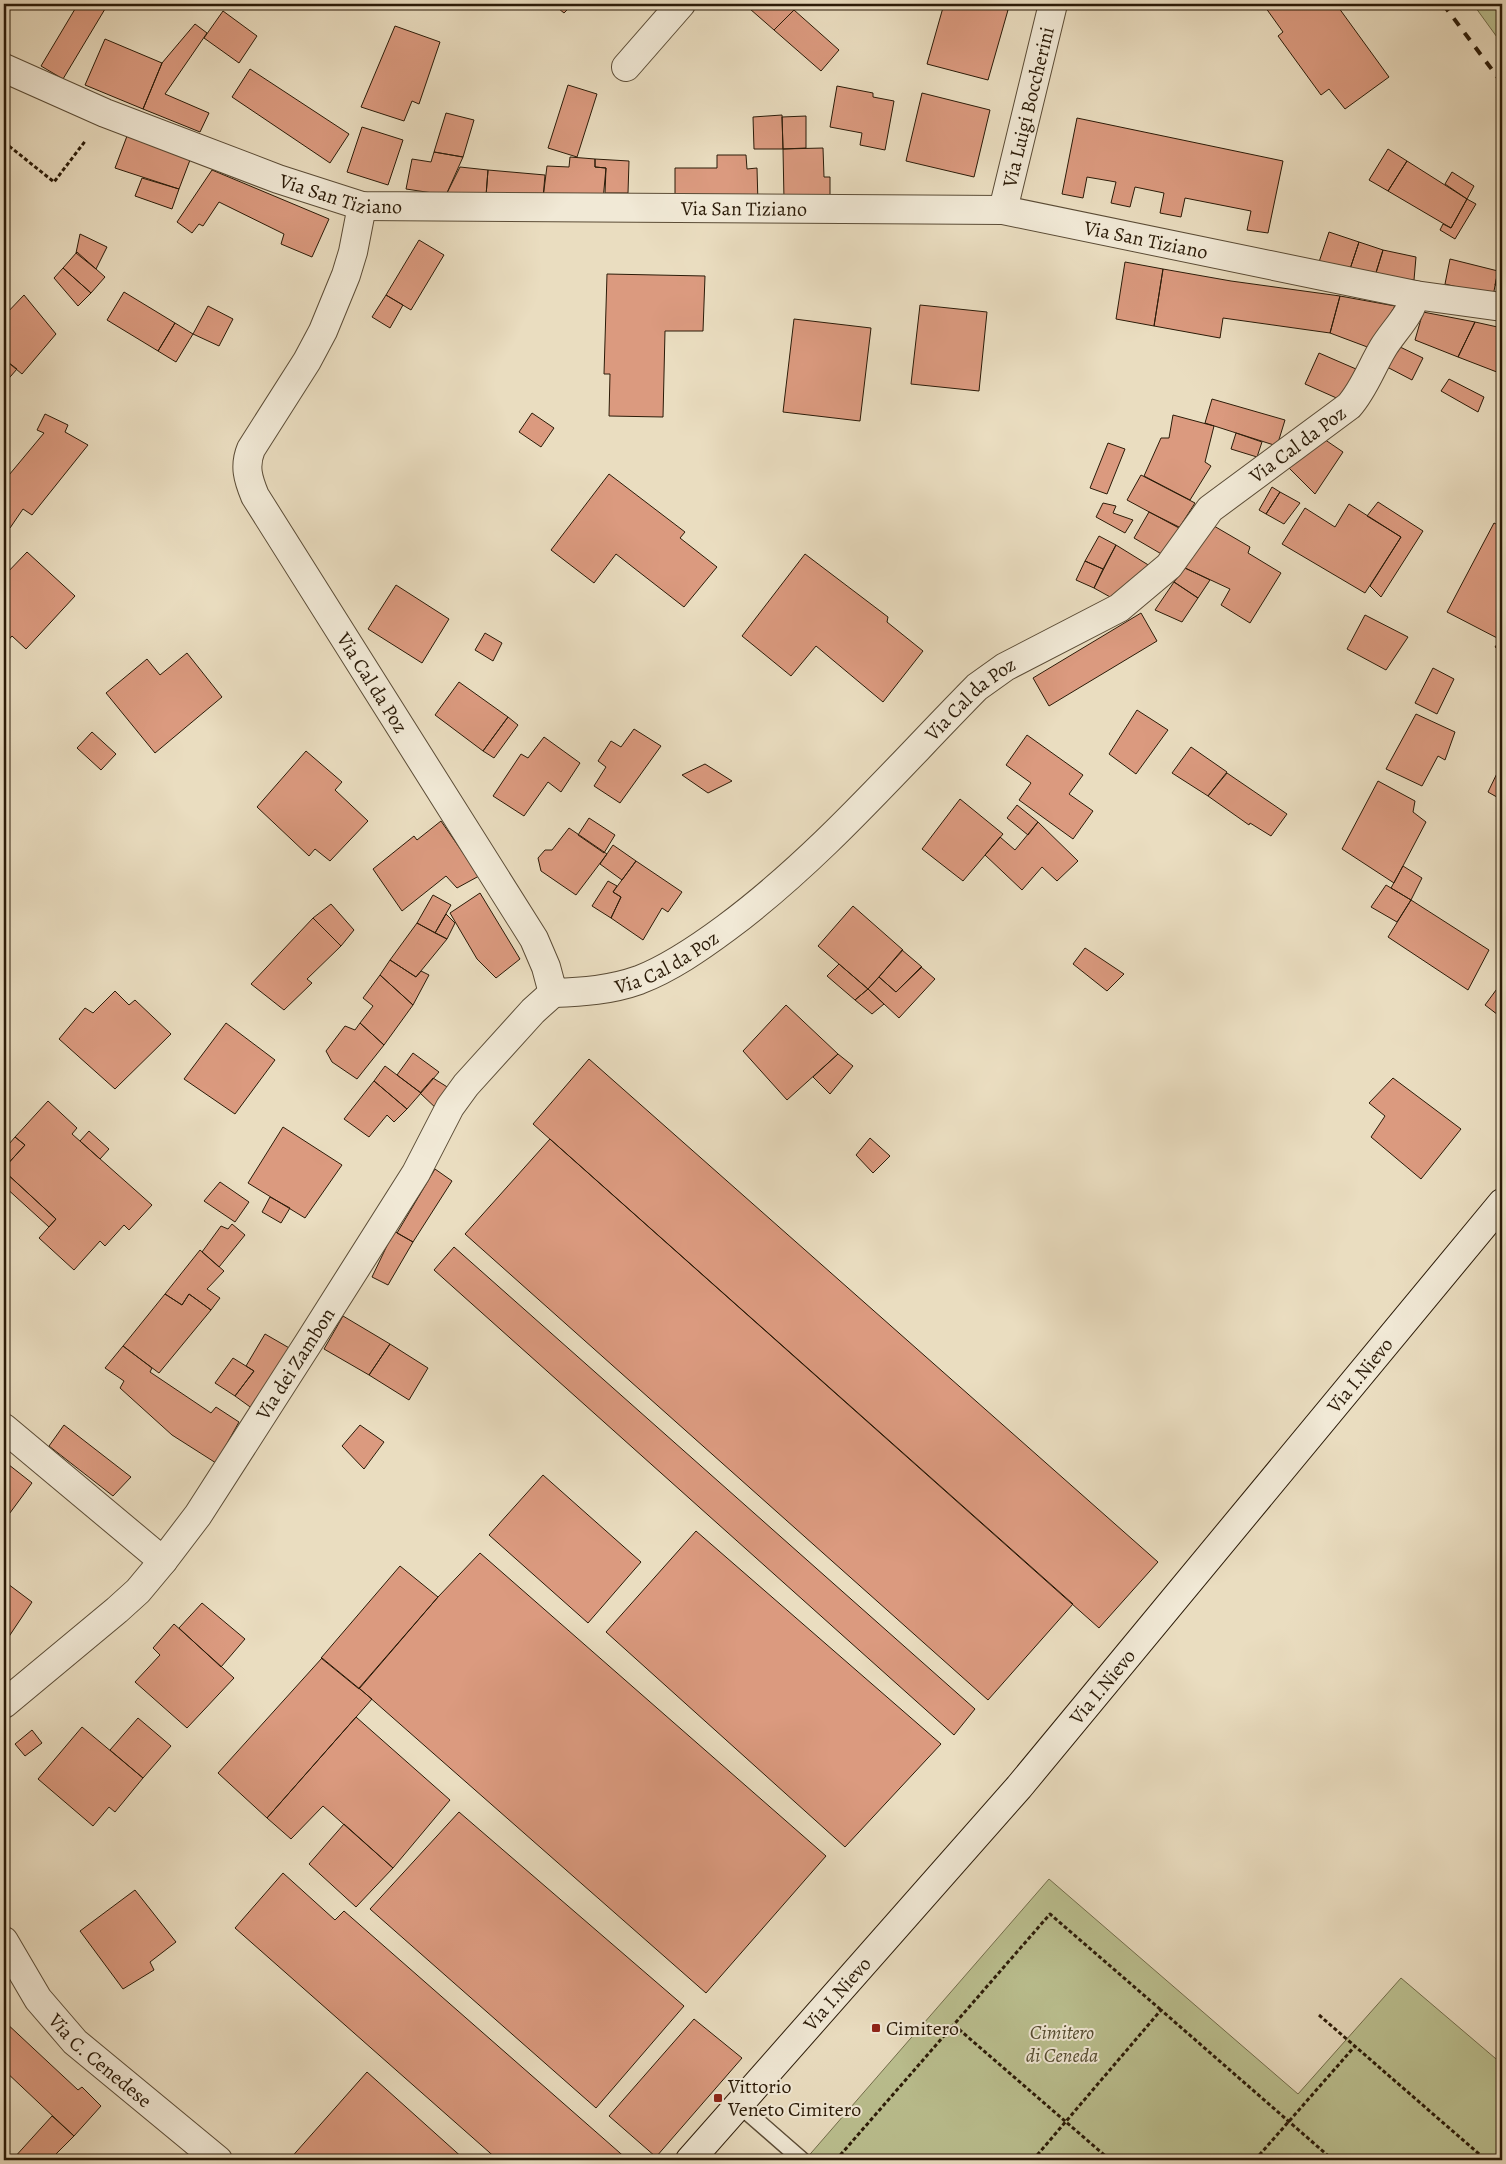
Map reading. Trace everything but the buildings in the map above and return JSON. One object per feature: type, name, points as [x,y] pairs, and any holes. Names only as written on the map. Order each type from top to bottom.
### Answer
[{"type":"street","points":[[626,67],[681,4]]},
{"type":"street","name":"Via Luigi Boccherini","points":[[1003,210],[1053,4]]},
{"type":"street","name":"Via San Tiziano","points":[[4,68],[105,113],[278,178],[362,206],[1003,210],[1416,295],[1502,307]]},
{"type":"street","name":"Via Cal da Poz","points":[[362,206],[353,252],[346,275],[307,361],[251,449],[247,459],[249,482],[255,496],[534,939],[546,966],[553,993],[585,992],[611,988],[639,980],[666,967],[704,944],[780,885],[977,687],[1005,667],[1119,608],[1135,596],[1170,566],[1210,510],[1349,406],[1358,396],[1383,349],[1410,311],[1416,295]]},
{"type":"street","name":"Via dei Zambon","points":[[4,1704],[117,1610],[138,1591],[164,1561],[198,1515],[320,1325],[416,1172],[450,1108],[473,1077],[533,1011],[553,993]]},
{"type":"street","name":"Via I.Nievo","points":[[690,2160],[1019,1787],[1502,1203]]},
{"type":"street","points":[[4,1428],[164,1561]]},
{"type":"street","name":"Via C. Cenedese","points":[[4,1941],[38,1999],[75,2042],[218,2160]]},
{"type":"lane","points":[[739,2105],[802,2160]]},
{"type":"path","points":[[4,142],[54,182],[105,113]]},
{"type":"path","points":[[836,2160],[1050,1914],[1333,2160]]},
{"type":"path","points":[[1033,2160],[1161,2010]]},
{"type":"path","points":[[1319,2015],[1486,2160]]},
{"type":"path","points":[[954,2025],[1110,2160]]},
{"type":"path","points":[[1255,2160],[1355,2046]]},
{"type":"green space","points":[[1473,4],[1502,4],[1502,44]]},
{"type":"green space","name":"Cimitero di Ceneda","points":[[1049,1879],[1298,2094],[1401,1978],[1502,2064],[1502,2160],[805,2160]]},
{"type":"railway","points":[[1443,4],[1502,83]]},
{"type":"place","name":"Cimitero","points":[[876,2028]]},
{"type":"place","name":"Vittorio Veneto Cimitero","points":[[718,2098]]}]
